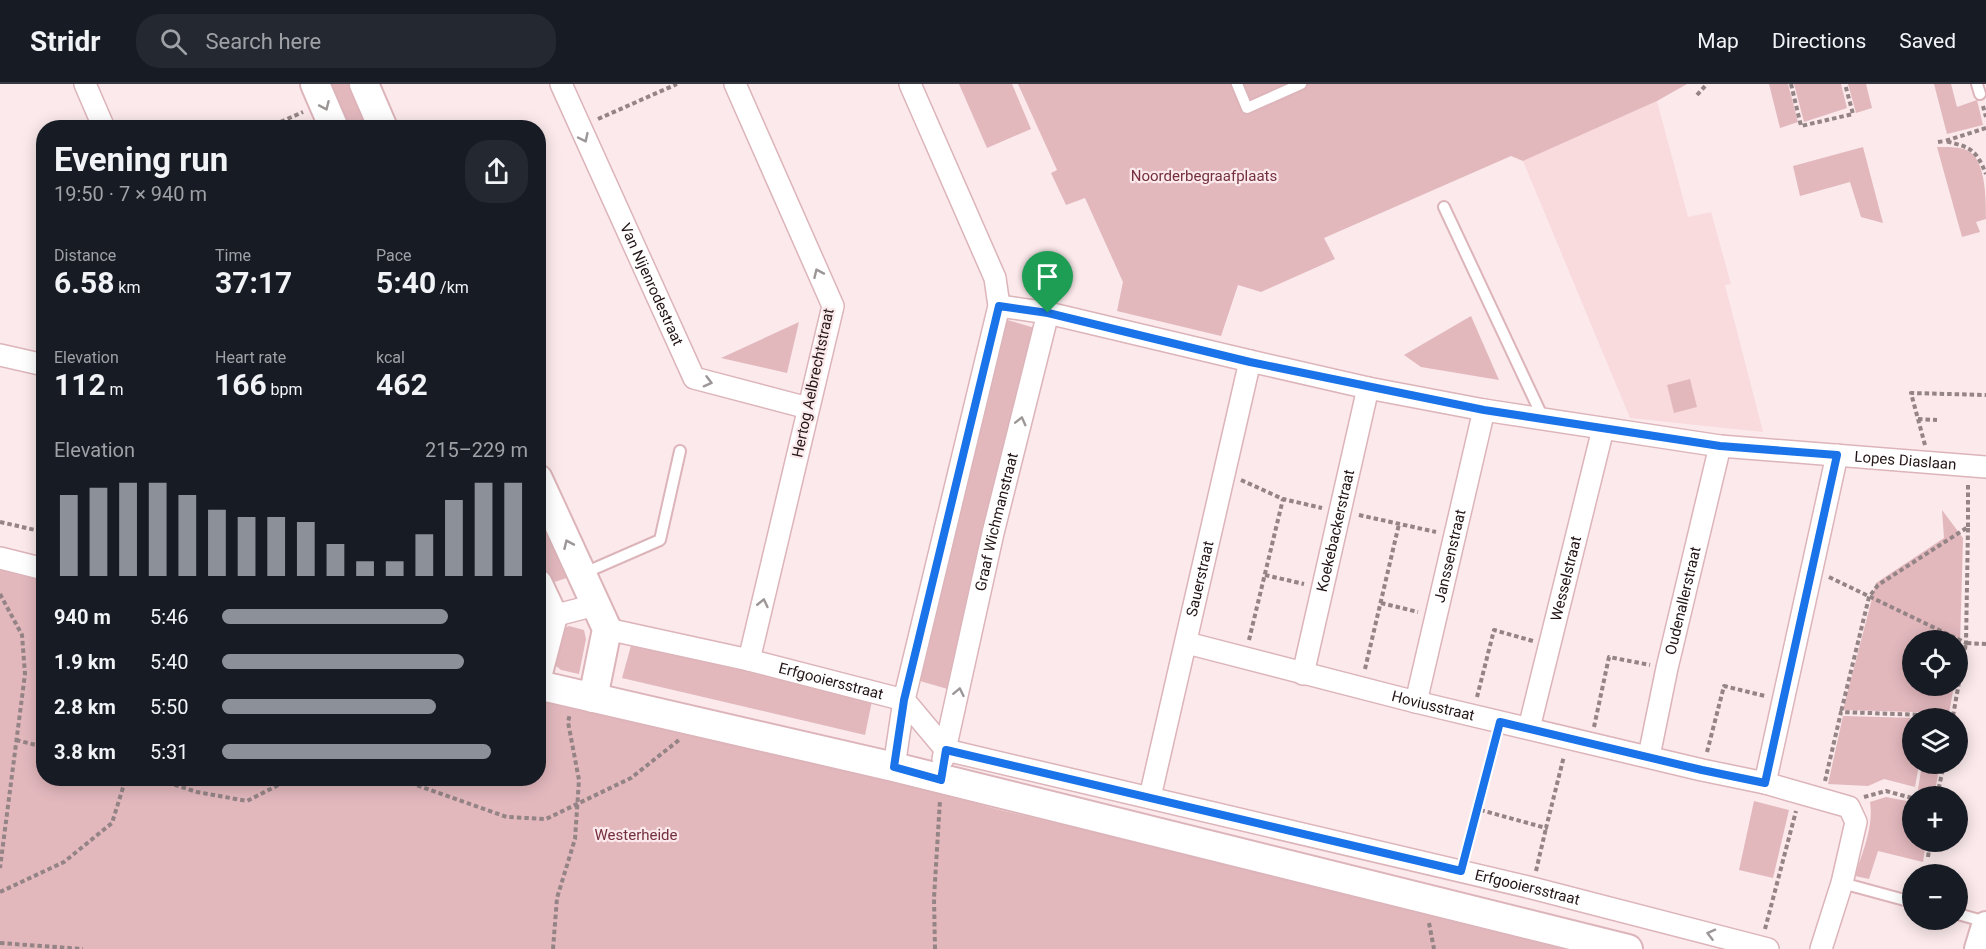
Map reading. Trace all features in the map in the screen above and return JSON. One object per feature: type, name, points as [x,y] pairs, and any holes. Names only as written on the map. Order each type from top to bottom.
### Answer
[{"type":"street","points":[[85,84],[101,120]]},
{"type":"street","points":[[364,84],[380,120]]},
{"type":"street","name":"Van Nijenrodestraat","points":[[561,84],[694,378],[808,408]]},
{"type":"street","name":"Hertog Aelbrechtstraat","points":[[735,84],[833,306],[749,660]]},
{"type":"street","points":[[894,767],[904,700],[999,306],[995,278],[910,84]]},
{"type":"street","points":[[999,306],[1048,313]]},
{"type":"street","name":"Lopes Diaslaan","points":[[1048,313],[1250,362],[1484,410],[1720,446],[1977,467]]},
{"type":"street","name":"Graaf Wichmanstraat","points":[[941,780],[993,533],[1048,313]]},
{"type":"street","points":[[0,356],[36,363]]},
{"type":"street","name":"Sauerstraat","points":[[1150,797],[1250,362]]},
{"type":"street","name":"Koekebackerstraat","points":[[1303,674],[1368,387]]},
{"type":"street","name":"Janssenstraat","points":[[1416,702],[1484,410]]},
{"type":"street","name":"Wesselstraat","points":[[1529,728],[1603,429]]},
{"type":"street","name":"Oudenallerstraat","points":[[1649,756],[1667,668],[1720,446]]},
{"type":"street","points":[[1765,783],[1837,455]]},
{"type":"street","points":[[546,497],[601,617],[584,696]]},
{"type":"street","points":[[0,558],[36,567]]},
{"type":"street","points":[[546,601],[553,616],[546,643]]},
{"type":"street","points":[[553,616],[601,617]]},
{"type":"street","name":"Erfgooiersstraat","points":[[601,617],[749,660],[904,700],[946,750],[1532,888],[1764,948]]},
{"type":"street","name":"Hoviusstraat","points":[[1187,643],[1416,702],[1765,783],[1849,807]]},
{"type":"street","points":[[546,687],[894,767],[1628,949]]},
{"type":"street","points":[[1821,949],[1842,883],[1856,822],[1849,807]]},
{"type":"street","points":[[1979,949],[1986,924]]},
{"type":"lane","points":[[1237,84],[1247,108],[1301,84]]},
{"type":"lane","points":[[1444,207],[1543,418]]},
{"type":"lane","points":[[581,574],[660,540],[680,451]]},
{"type":"lane","points":[[1842,883],[1902,899]]},
{"type":"lane","points":[[1968,918],[1986,924]]},
{"type":"path","points":[[579,127],[676,84]]},
{"type":"path","points":[[1697,95],[1707,84]]},
{"type":"path","points":[[1791,84],[1801,126],[1853,114],[1845,84]]},
{"type":"path","points":[[287,120],[324,105]]},
{"type":"path","points":[[1938,142],[1986,128]]},
{"type":"path","points":[[1944,141],[1967,147],[1978,156],[1986,174]]},
{"type":"path","points":[[1931,462],[1911,393],[1986,395]]},
{"type":"path","points":[[1918,419],[1937,420]]},
{"type":"path","points":[[1966,630],[1968,527],[1977,467]]},
{"type":"path","points":[[1245,658],[1283,499]]},
{"type":"path","points":[[0,522],[36,530]]},
{"type":"path","points":[[1360,688],[1400,524]]},
{"type":"path","points":[[1764,948],[1810,796],[1841,712],[1869,597],[1878,585],[1968,527]]},
{"type":"path","points":[[1812,569],[1939,630]]},
{"type":"path","points":[[1265,575],[1322,588]]},
{"type":"path","points":[[0,594],[22,635],[25,674],[0,868]]},
{"type":"path","points":[[1381,603],[1436,616]]},
{"type":"path","points":[[1473,715],[1494,630],[1550,645]]},
{"type":"path","points":[[1968,643],[1986,644]]},
{"type":"path","points":[[1590,742],[1609,657],[1667,668]]},
{"type":"path","points":[[1702,770],[1724,686],[1783,700]]},
{"type":"path","points":[[553,949],[557,898],[575,839],[579,780],[568,722],[584,696]]},
{"type":"path","points":[[1841,712],[1902,715]]},
{"type":"path","points":[[1461,871],[1500,722]]},
{"type":"path","points":[[419,786],[507,817],[546,819],[631,778],[701,723]]},
{"type":"path","points":[[1532,888],[1569,737]]},
{"type":"path","points":[[16,740],[36,745]]},
{"type":"path","points":[[935,949],[934,898],[941,780]]},
{"type":"path","points":[[0,892],[64,862],[112,823],[124,786]]},
{"type":"path","points":[[178,786],[197,792],[247,801],[276,786]]},
{"type":"path","points":[[1849,807],[1864,796],[1886,791],[1902,795]]},
{"type":"path","points":[[1477,809],[1546,828]]},
{"type":"path","points":[[1928,857],[1929,852]]},
{"type":"path","points":[[0,943],[83,949]]},
{"type":"shaded area","points":[[1657,101],[1688,217],[1711,212],[1731,284],[1725,285],[1763,432],[1630,418],[1523,161]]},
{"type":"green space","points":[[326,84],[355,84],[371,120],[343,120]]},
{"type":"green space","points":[[959,84],[1012,84],[1031,129],[987,148]]},
{"type":"green space","name":"Noorderbegraafplaats","points":[[1018,84],[1687,84],[1657,101],[1523,161],[1511,156],[1324,238],[1335,259],[1261,292],[1238,285],[1221,336],[1117,311],[1123,282],[1085,198],[1066,205],[1051,173],[1057,170]]},
{"type":"green space","points":[[1769,84],[1788,84],[1798,122],[1780,128]]},
{"type":"green space","points":[[1794,84],[1841,84],[1847,108],[1804,122]]},
{"type":"green space","points":[[1848,84],[1866,84],[1872,108],[1856,113]]},
{"type":"green space","points":[[1934,84],[1951,84],[1957,107],[1977,100],[1983,125],[1947,134]]},
{"type":"green space","points":[[1863,147],[1883,223],[1861,217],[1850,182],[1800,196],[1793,166]]},
{"type":"green space","points":[[1937,147],[1963,149],[1975,157],[1982,173],[1985,193],[1986,219],[1976,222],[1980,232],[1962,237]]},
{"type":"green space","points":[[1471,316],[1499,380],[1421,367],[1404,355]]},
{"type":"green space","points":[[1004,319],[1035,328],[951,690],[920,681]]},
{"type":"green space","points":[[799,322],[787,373],[721,358]]},
{"type":"green space","points":[[1690,379],[1697,407],[1674,413],[1667,385]]},
{"type":"green space","points":[[1942,510],[1963,538],[1960,630],[1902,630],[1902,696],[1952,696],[1950,708],[1902,708],[1902,712],[1843,710],[1876,583],[1944,538]]},
{"type":"green space","points":[[546,521],[570,577],[548,584],[546,579]]},
{"type":"green space","name":"Westerheide","points":[[0,566],[36,575],[36,786],[546,786],[546,698],[919,787],[996,809],[1590,949],[0,949]]},
{"type":"green space","points":[[569,626],[584,630],[586,639],[579,674],[561,670],[555,665],[562,629]]},
{"type":"green space","points":[[632,642],[872,701],[865,735],[622,678]]},
{"type":"green space","points":[[1843,716],[1902,718],[1902,774],[1917,774],[1915,786],[1884,779],[1868,786],[1828,784]]},
{"type":"green space","points":[[1920,774],[1938,774],[1936,786],[1919,786]]},
{"type":"green space","points":[[1886,797],[1902,800],[1902,852],[1924,852],[1923,862],[1878,851],[1869,879],[1855,876],[1869,830],[1870,802]]},
{"type":"green space","points":[[1754,801],[1789,810],[1773,878],[1739,870]]},
{"type":"route","points":[[999,306],[1048,313],[1250,362],[1484,410],[1720,446],[1837,455],[1765,783],[1500,722],[1461,871],[946,750],[941,780],[894,767],[904,700],[999,306]]}]
